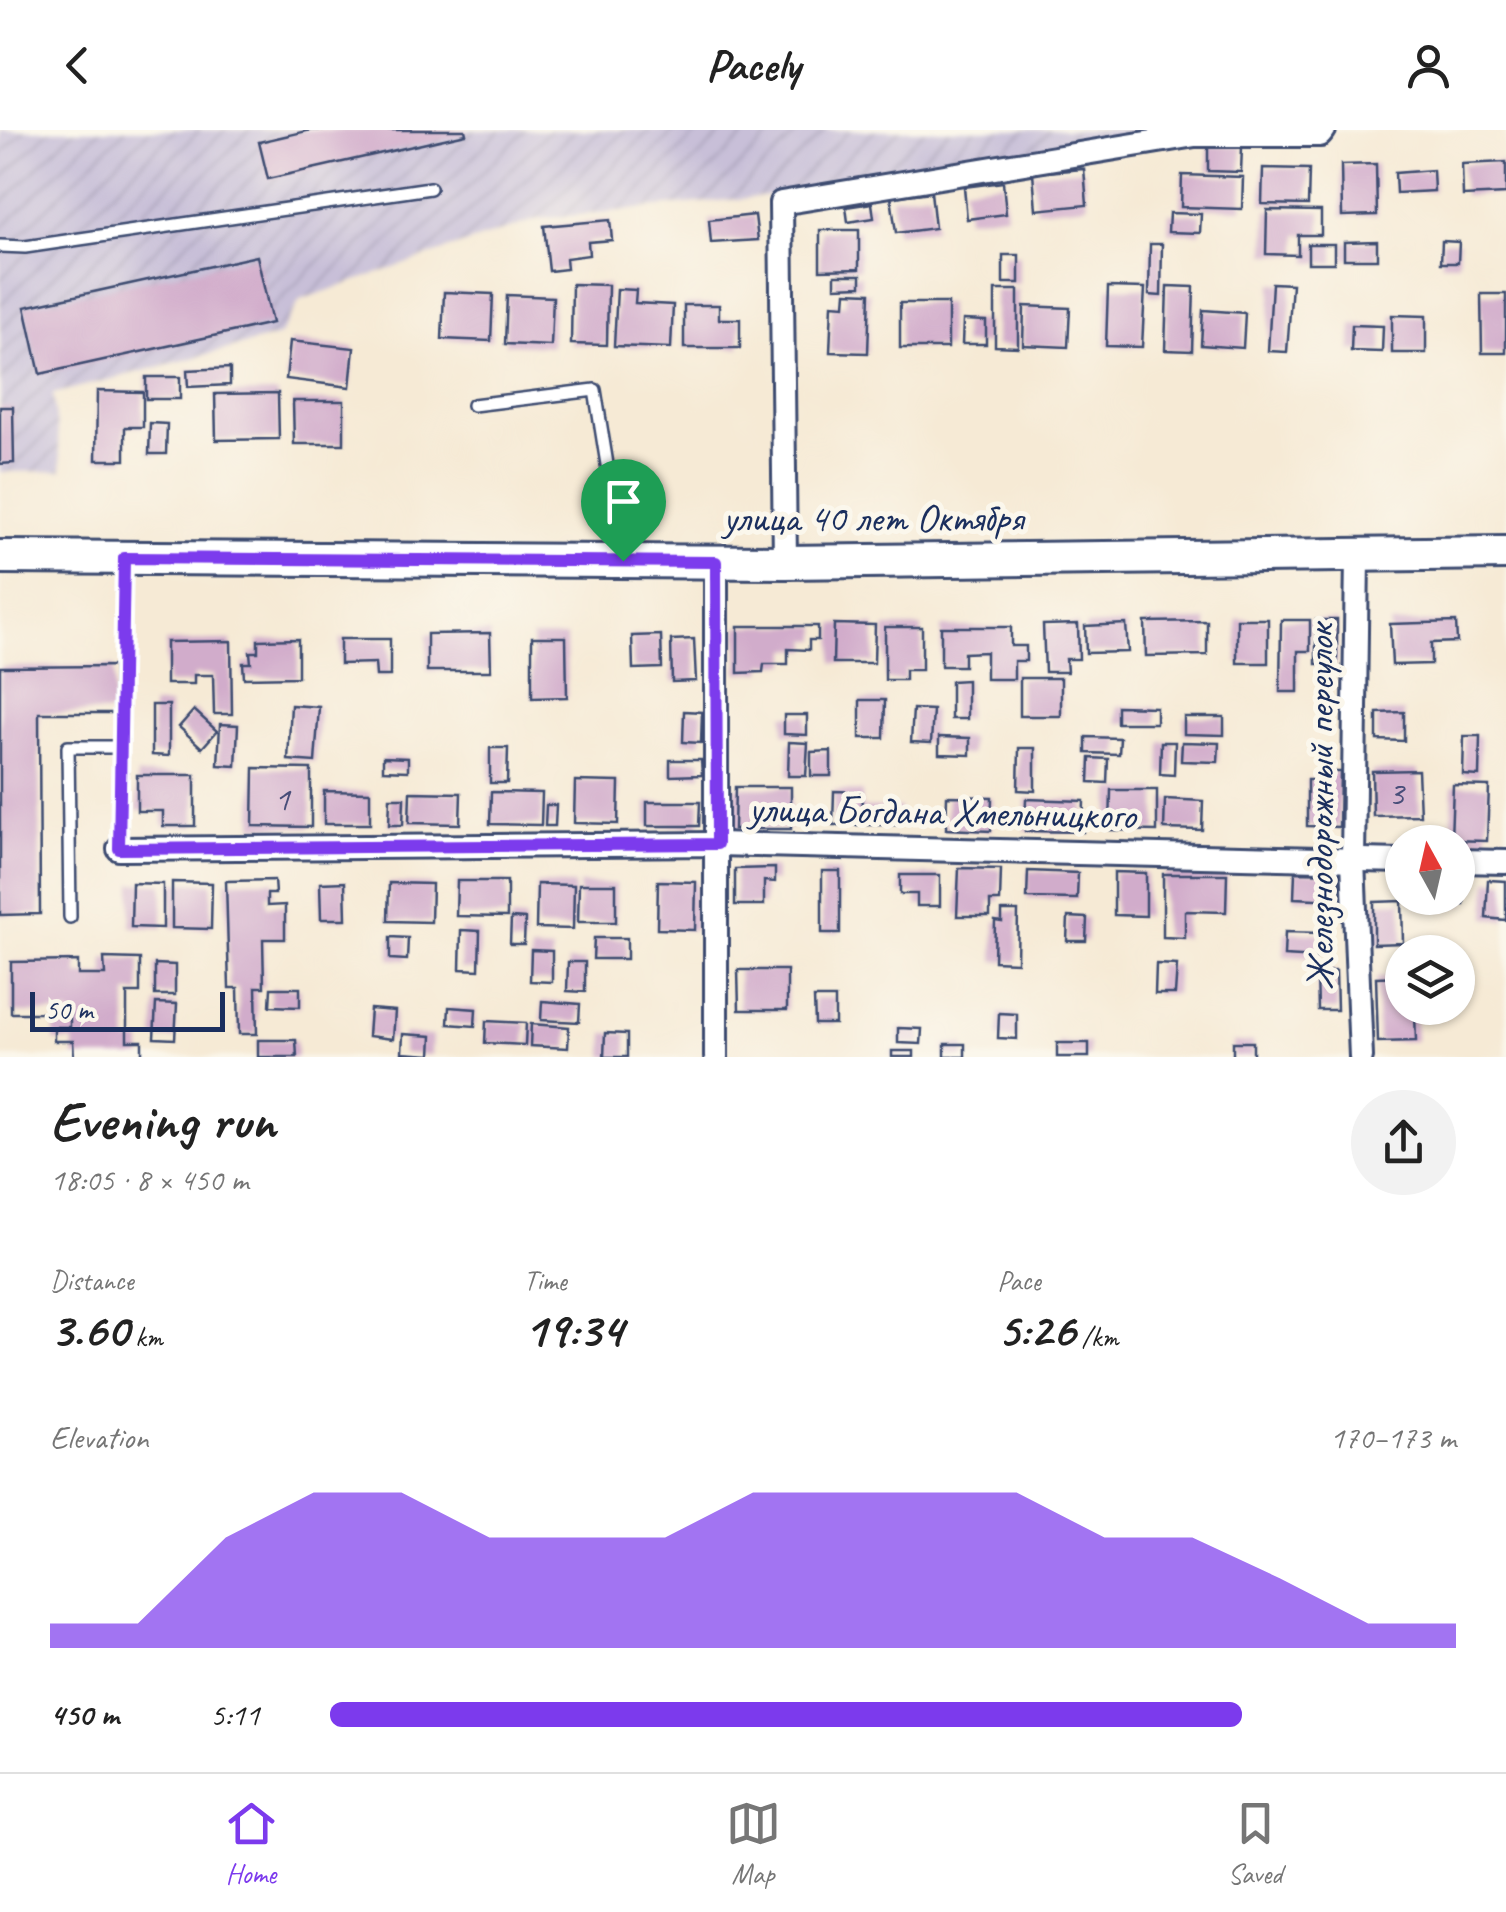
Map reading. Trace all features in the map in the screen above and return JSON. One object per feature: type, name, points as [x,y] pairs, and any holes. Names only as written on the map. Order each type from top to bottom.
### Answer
[{"type":"street","points":[[785,562],[782,203],[1195,135],[1320,135],[1324,130]]},
{"type":"street","name":"улица 40 лет Октября","points":[[0,557],[785,562],[1506,552]]},
{"type":"street","name":"Железнодорожный переулок","points":[[1357,556],[1353,860],[1360,1057]]},
{"type":"street","points":[[716,562],[716,1057]]},
{"type":"street","name":"улица Богдана Хмельницкого","points":[[119,849],[717,844],[1385,860]]},
{"type":"street","points":[[1475,861],[1506,862]]},
{"type":"lane","points":[[0,246],[25,247],[430,188]]},
{"type":"lane","points":[[474,405],[595,390],[623,561]]},
{"type":"lane","points":[[119,849],[124,558]]},
{"type":"lane","points":[[70,917],[68,747],[120,747]]},
{"type":"shaded area","points":[[0,130],[1171,130],[769,196],[538,219],[300,300],[279,336],[53,394],[62,471],[0,472]]},
{"type":"building","points":[[311,130],[465,130],[466,134],[268,179],[259,142]]},
{"type":"building","points":[[1208,146],[1242,147],[1241,172],[1208,171]]},
{"type":"building","points":[[1506,162],[1506,194],[1463,196],[1462,164]]},
{"type":"building","points":[[1376,164],[1377,215],[1342,216],[1341,165]]},
{"type":"building","points":[[1263,168],[1309,169],[1308,205],[1262,204]]},
{"type":"building","points":[[1084,169],[1087,205],[1036,210],[1033,173]]},
{"type":"building","points":[[1433,170],[1434,191],[1396,193],[1395,173]]},
{"type":"building","points":[[1182,175],[1243,177],[1242,209],[1181,207]]},
{"type":"building","points":[[1003,182],[1006,214],[967,219],[964,187]]},
{"type":"building","points":[[931,192],[935,228],[896,233],[891,197]]},
{"type":"building","points":[[872,203],[874,218],[848,222],[846,207]]},
{"type":"building","points":[[1267,210],[1321,211],[1321,235],[1298,235],[1298,255],[1266,254]]},
{"type":"building","points":[[1169,213],[1201,214],[1200,233],[1168,232]]},
{"type":"building","points":[[755,215],[758,240],[711,243],[709,220]]},
{"type":"building","points":[[610,220],[612,240],[588,242],[589,255],[566,258],[567,269],[549,271],[544,226]]},
{"type":"building","points":[[820,230],[859,230],[859,269],[820,270]]},
{"type":"building","points":[[1377,241],[1377,259],[1344,259],[1344,242]]},
{"type":"building","points":[[1442,241],[1459,242],[1458,263],[1441,263]]},
{"type":"building","points":[[1150,244],[1162,244],[1161,296],[1149,295]]},
{"type":"building","points":[[1308,244],[1334,244],[1334,263],[1308,263]]},
{"type":"building","points":[[1003,255],[1019,255],[1019,283],[1003,283]]},
{"type":"building","points":[[257,256],[272,323],[40,374],[25,307]]},
{"type":"building","points":[[835,275],[861,275],[861,286],[835,287]]},
{"type":"building","points":[[1272,283],[1292,284],[1287,352],[1268,351]]},
{"type":"building","points":[[572,284],[608,285],[607,345],[571,344]]},
{"type":"building","points":[[1167,286],[1194,287],[1192,351],[1165,350]]},
{"type":"building","points":[[1108,287],[1145,288],[1142,347],[1106,346]]},
{"type":"building","points":[[617,289],[636,290],[635,303],[673,305],[671,348],[614,346]]},
{"type":"building","points":[[995,290],[1018,290],[1018,347],[995,346]]},
{"type":"building","points":[[444,292],[493,294],[491,341],[442,339]]},
{"type":"building","points":[[846,292],[870,293],[868,353],[830,352],[832,304],[845,305]]},
{"type":"building","points":[[1481,294],[1506,294],[1506,353],[1482,353]]},
{"type":"building","points":[[507,295],[553,297],[551,346],[505,344]]},
{"type":"building","points":[[900,303],[948,303],[948,348],[900,348]]},
{"type":"building","points":[[684,305],[719,305],[719,319],[740,319],[740,348],[684,348]]},
{"type":"building","points":[[1024,306],[1070,308],[1068,347],[1023,345]]},
{"type":"building","points":[[1203,310],[1245,313],[1243,348],[1201,345]]},
{"type":"building","points":[[1392,315],[1426,316],[1426,353],[1392,353]]},
{"type":"building","points":[[963,320],[986,321],[986,344],[962,344]]},
{"type":"building","points":[[1352,325],[1383,326],[1382,352],[1351,351]]},
{"type":"building","points":[[290,341],[354,348],[350,387],[286,379]]},
{"type":"building","points":[[230,368],[230,385],[188,387],[187,370]]},
{"type":"building","points":[[146,377],[180,377],[180,399],[146,399]]},
{"type":"building","points":[[97,391],[143,392],[143,427],[125,427],[125,460],[96,460]]},
{"type":"building","points":[[278,393],[279,439],[216,440],[215,394]]},
{"type":"building","points":[[293,401],[344,401],[344,444],[294,444]]},
{"type":"building","points":[[0,407],[13,407],[14,463],[0,464]]},
{"type":"building","points":[[150,423],[167,424],[166,454],[149,454]]},
{"type":"building","points":[[1237,619],[1268,619],[1268,663],[1237,663]]},
{"type":"building","points":[[1281,620],[1310,620],[1310,651],[1298,651],[1298,692],[1280,692]]},
{"type":"building","points":[[1316,620],[1337,620],[1337,664],[1316,664]]},
{"type":"building","points":[[1207,621],[1207,655],[1146,656],[1145,622]]},
{"type":"building","points":[[1456,622],[1457,642],[1431,643],[1431,664],[1392,665],[1390,624]]},
{"type":"building","points":[[834,624],[875,625],[874,663],[833,663]]},
{"type":"building","points":[[1078,624],[1079,659],[1066,659],[1067,672],[1045,672],[1043,625]]},
{"type":"building","points":[[1126,624],[1128,652],[1086,653],[1085,626]]},
{"type":"building","points":[[738,626],[818,626],[818,640],[809,640],[809,650],[788,649],[788,664],[764,664],[763,672],[738,673]]},
{"type":"building","points":[[885,627],[922,627],[922,670],[905,670],[905,680],[885,680]]},
{"type":"building","points":[[941,627],[1011,627],[1011,646],[1026,646],[1026,661],[1014,661],[1014,679],[986,679],[986,652],[964,653],[964,666],[941,666]]},
{"type":"building","points":[[490,633],[491,671],[427,671],[427,634]]},
{"type":"building","points":[[661,635],[662,668],[633,669],[632,636]]},
{"type":"building","points":[[532,637],[566,637],[567,697],[532,698]]},
{"type":"building","points":[[298,639],[298,677],[244,678],[243,663],[251,663],[250,652],[258,652],[258,640]]},
{"type":"building","points":[[340,639],[390,639],[390,676],[376,676],[375,663],[340,664]]},
{"type":"building","points":[[694,639],[696,681],[672,682],[671,640]]},
{"type":"building","points":[[231,641],[232,714],[214,714],[213,675],[194,675],[194,684],[166,684],[166,642]]},
{"type":"building","points":[[114,666],[114,713],[39,713],[40,914],[0,915],[0,667]]},
{"type":"building","points":[[1020,678],[1061,678],[1061,716],[1020,716]]},
{"type":"building","points":[[967,680],[967,719],[951,719],[951,681]]},
{"type":"building","points":[[860,700],[885,700],[884,738],[860,738]]},
{"type":"building","points":[[152,705],[169,705],[169,756],[152,755]]},
{"type":"building","points":[[291,705],[319,707],[315,762],[288,760]]},
{"type":"building","points":[[1117,706],[1156,707],[1156,723],[1117,723]]},
{"type":"building","points":[[913,709],[933,710],[931,743],[911,742]]},
{"type":"building","points":[[194,710],[217,731],[202,748],[179,727]]},
{"type":"building","points":[[684,711],[702,712],[701,743],[683,742]]},
{"type":"building","points":[[1404,712],[1404,741],[1377,740],[1377,713]]},
{"type":"building","points":[[784,715],[807,715],[807,735],[784,734]]},
{"type":"building","points":[[1184,717],[1224,717],[1224,735],[1184,734]]},
{"type":"building","points":[[220,724],[238,725],[236,766],[218,765]]},
{"type":"building","points":[[1464,736],[1480,736],[1479,776],[1463,775]]},
{"type":"building","points":[[939,737],[970,738],[970,755],[939,754]]},
{"type":"building","points":[[1086,737],[1120,738],[1119,754],[1086,753]]},
{"type":"building","points":[[789,742],[808,743],[806,776],[788,776]]},
{"type":"building","points":[[1161,742],[1175,742],[1174,775],[1160,774]]},
{"type":"building","points":[[1182,742],[1219,743],[1218,762],[1181,761]]},
{"type":"building","points":[[490,748],[508,748],[507,783],[490,783]]},
{"type":"building","points":[[1019,748],[1035,748],[1035,791],[1018,790]]},
{"type":"building","points":[[831,751],[831,776],[811,776],[811,752]]},
{"type":"building","points":[[383,757],[408,758],[408,771],[383,770]]},
{"type":"building","points":[[1090,758],[1108,759],[1107,783],[1089,782]]},
{"type":"building","points":[[670,760],[701,760],[702,775],[670,776]]},
{"type":"building","points":[[254,768],[311,769],[311,827],[253,826]]},
{"type":"building","points":[[1418,770],[1420,815],[1373,816],[1372,771]]},
{"type":"building","points":[[1324,772],[1340,772],[1339,827],[1307,826],[1307,780],[1324,780]]},
{"type":"building","points":[[137,775],[195,775],[195,826],[163,826],[163,811],[137,811]]},
{"type":"building","points":[[575,781],[619,782],[618,824],[574,823]]},
{"type":"building","points":[[1453,785],[1489,786],[1487,841],[1475,841],[1475,825],[1452,825]]},
{"type":"building","points":[[735,787],[791,787],[791,829],[734,829]]},
{"type":"building","points":[[1111,790],[1157,790],[1157,831],[1110,830]]},
{"type":"building","points":[[324,791],[370,792],[370,824],[324,824]]},
{"type":"building","points":[[834,791],[862,792],[862,808],[900,808],[899,825],[833,825]]},
{"type":"building","points":[[410,792],[461,793],[460,824],[409,823]]},
{"type":"building","points":[[491,792],[542,793],[541,825],[490,824]]},
{"type":"building","points":[[947,796],[992,797],[991,831],[946,829]]},
{"type":"building","points":[[390,798],[404,798],[403,825],[389,825]]},
{"type":"building","points":[[1026,799],[1084,801],[1083,832],[1025,831]]},
{"type":"building","points":[[1165,799],[1203,801],[1202,830],[1164,829]]},
{"type":"building","points":[[647,802],[700,802],[699,826],[647,826]]},
{"type":"building","points":[[546,805],[556,805],[555,826],[545,826]]},
{"type":"building","points":[[775,868],[775,882],[764,881],[764,905],[735,905],[735,869]]},
{"type":"building","points":[[959,868],[1001,869],[1000,901],[990,901],[990,916],[957,916]]},
{"type":"building","points":[[822,871],[840,871],[840,933],[822,933]]},
{"type":"building","points":[[1028,871],[1078,873],[1077,899],[1027,898]]},
{"type":"building","points":[[1114,872],[1146,873],[1146,916],[1114,915]]},
{"type":"building","points":[[1295,872],[1339,873],[1338,900],[1294,898]]},
{"type":"building","points":[[1163,874],[1227,874],[1226,912],[1185,911],[1185,938],[1163,937]]},
{"type":"building","points":[[900,875],[940,875],[940,906],[917,906],[917,894],[900,894]]},
{"type":"building","points":[[274,880],[275,894],[267,894],[267,906],[285,905],[285,939],[263,939],[264,987],[256,987],[257,1034],[239,1034],[238,988],[229,988],[226,881]]},
{"type":"building","points":[[1488,880],[1506,881],[1506,920],[1486,918]]},
{"type":"building","points":[[457,881],[507,881],[507,917],[456,916]]},
{"type":"building","points":[[658,881],[696,882],[695,930],[657,929]]},
{"type":"building","points":[[172,882],[212,883],[211,929],[172,928]]},
{"type":"building","points":[[345,882],[346,919],[321,919],[320,883]]},
{"type":"building","points":[[132,883],[163,884],[163,928],[131,927]]},
{"type":"building","points":[[389,883],[432,884],[431,922],[388,921]]},
{"type":"building","points":[[537,884],[574,885],[573,929],[536,928]]},
{"type":"building","points":[[579,884],[616,884],[616,922],[578,922]]},
{"type":"building","points":[[1374,902],[1385,902],[1385,915],[1402,915],[1403,935],[1385,935],[1385,944],[1374,944]]},
{"type":"building","points":[[1002,911],[1018,911],[1017,962],[994,961],[995,921],[1002,922]]},
{"type":"building","points":[[1068,917],[1087,918],[1086,941],[1067,941]]},
{"type":"building","points":[[511,918],[525,919],[524,944],[510,944]]},
{"type":"building","points":[[461,930],[480,931],[479,970],[460,969]]},
{"type":"building","points":[[1285,932],[1320,933],[1319,958],[1284,956]]},
{"type":"building","points":[[390,937],[408,938],[407,960],[390,959]]},
{"type":"building","points":[[594,938],[627,938],[627,959],[593,959]]},
{"type":"building","points":[[531,950],[552,951],[552,982],[530,981]]},
{"type":"building","points":[[104,958],[140,959],[140,993],[127,993],[127,1041],[142,1041],[142,1057],[74,1057],[73,1041],[54,1041],[54,1027],[70,1027],[70,1013],[11,1013],[11,962],[78,961],[78,975],[105,975]]},
{"type":"building","points":[[568,962],[585,962],[585,992],[567,991]]},
{"type":"building","points":[[155,964],[175,965],[175,995],[155,995]]},
{"type":"building","points":[[1156,964],[1177,965],[1175,994],[1155,994]]},
{"type":"building","points":[[738,970],[787,970],[787,1010],[739,1010]]},
{"type":"building","points":[[1336,971],[1337,1010],[1318,1010],[1317,972]]},
{"type":"building","points":[[1376,977],[1385,977],[1385,1025],[1415,1025],[1416,1041],[1378,1042]]},
{"type":"building","points":[[271,988],[300,988],[300,1007],[270,1006]]},
{"type":"building","points":[[814,998],[835,998],[835,1024],[815,1024]]},
{"type":"building","points":[[542,1001],[580,1004],[579,1022],[541,1020]]},
{"type":"building","points":[[156,1003],[177,1004],[175,1039],[154,1038]]},
{"type":"building","points":[[449,1007],[476,1009],[475,1026],[448,1024]]},
{"type":"building","points":[[370,1009],[395,1011],[393,1039],[368,1036]]},
{"type":"building","points":[[999,1013],[1017,1014],[1017,1039],[998,1038]]},
{"type":"building","points":[[486,1021],[526,1023],[525,1045],[485,1043]]},
{"type":"building","points":[[531,1024],[569,1027],[568,1048],[530,1046]]},
{"type":"building","points":[[898,1028],[922,1029],[921,1044],[898,1043]]},
{"type":"building","points":[[605,1033],[627,1034],[627,1057],[604,1057]]},
{"type":"building","points":[[403,1034],[432,1036],[431,1055],[402,1053]]},
{"type":"building","points":[[258,1040],[296,1040],[297,1057],[258,1057]]},
{"type":"building","points":[[1233,1042],[1253,1042],[1253,1057],[1233,1057]]},
{"type":"building","points":[[1057,1043],[1089,1043],[1089,1057],[1057,1057]]},
{"type":"building","points":[[945,1044],[965,1044],[965,1057],[945,1057]]},
{"type":"building","points":[[892,1051],[914,1051],[914,1057],[892,1057]]},
{"type":"route","points":[[124,558],[623,561],[716,562],[717,844],[119,849],[124,558]]}]
